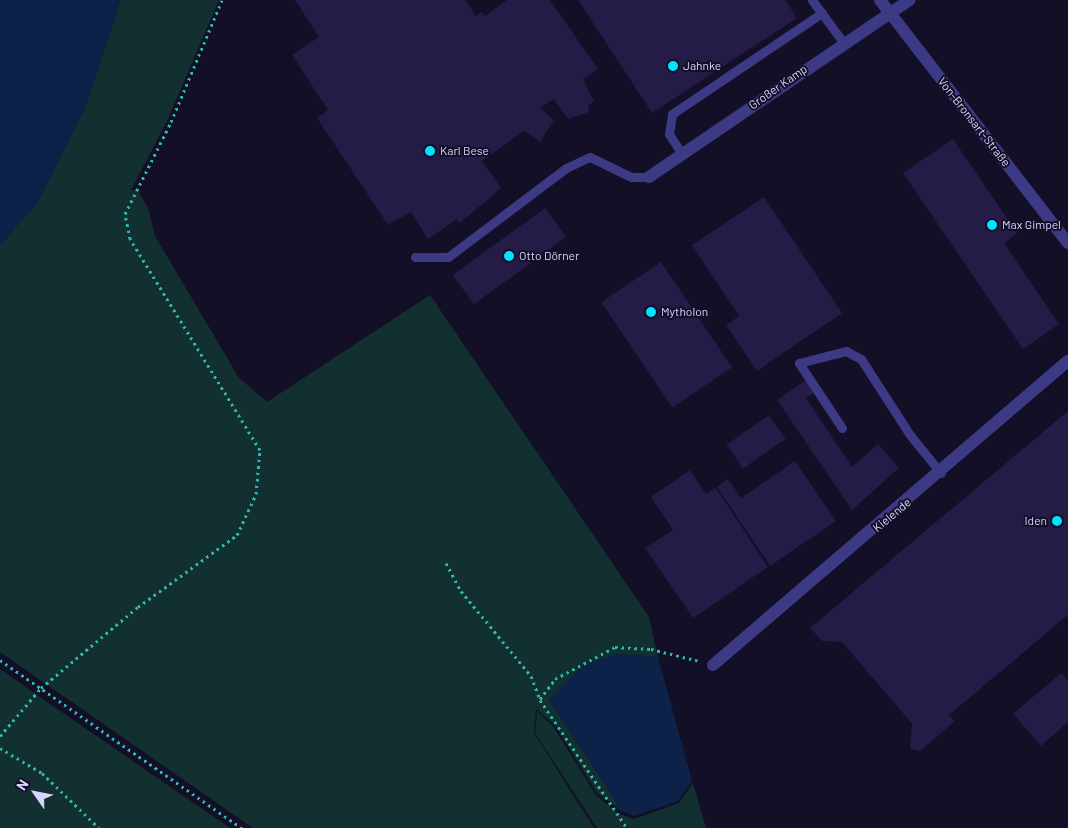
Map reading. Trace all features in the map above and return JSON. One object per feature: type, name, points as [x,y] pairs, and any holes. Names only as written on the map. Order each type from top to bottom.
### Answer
[{"type":"street","name":"Von-Bronsart-Straße","points":[[880,0],[1068,243]]},
{"type":"street","name":"Großer Kamp","points":[[649,177],[842,42],[909,0]]},
{"type":"street","name":"Kielende","points":[[713,664],[762,619],[941,473],[1068,361]]},
{"type":"lane","points":[[812,0],[842,42]]},
{"type":"lane","points":[[682,154],[669,134],[672,114],[822,14]]},
{"type":"lane","points":[[415,257],[448,258],[566,168],[590,157],[631,177],[649,177]]},
{"type":"lane","points":[[842,428],[799,363],[846,351],[861,359],[910,435],[941,473]]},
{"type":"path","points":[[0,736],[41,688],[138,607],[237,535],[256,494],[260,450],[130,239],[125,214],[171,122],[222,0]]},
{"type":"path","points":[[446,563],[461,591],[531,676],[540,700],[627,828]]},
{"type":"path","points":[[540,700],[555,679],[615,647],[651,649],[713,664]]},
{"type":"path","points":[[0,660],[242,828]]},
{"type":"path","points":[[0,748],[42,773],[99,828]]},
{"type":"green space","points":[[120,0],[219,0],[168,119],[131,190],[138,191],[148,208],[155,236],[239,378],[267,402],[430,295],[649,617],[658,657],[616,654],[549,699],[622,811],[597,793],[555,725],[536,709],[534,733],[594,828],[253,828],[0,652],[0,245],[38,202],[85,108]]},
{"type":"green space","points":[[0,669],[37,695],[230,828],[0,828]]},
{"type":"green space","points":[[537,711],[553,726],[596,795],[619,814],[634,819],[679,803],[693,783],[706,828],[597,828],[535,733]]},
{"type":"water","points":[[0,0],[120,0],[85,108],[38,202],[0,245]]},
{"type":"water","points":[[616,654],[658,657],[692,781],[678,801],[634,816],[622,811],[549,700],[583,665]]},
{"type":"building","points":[[295,0],[465,0],[476,16],[482,12],[485,16],[507,0],[550,0],[598,69],[583,79],[594,101],[588,106],[589,112],[568,119],[554,99],[540,108],[554,120],[540,142],[524,131],[482,161],[501,188],[460,223],[457,219],[428,239],[411,212],[388,225],[317,118],[328,110],[292,55],[319,37]]},
{"type":"building","name":"Jahnke","points":[[578,0],[785,0],[797,18],[652,113]]},
{"type":"building","points":[[953,139],[1017,233],[1004,243],[1059,324],[1023,349],[903,173]]},
{"type":"building","points":[[764,197],[842,313],[757,371],[726,325],[739,316],[692,245]]},
{"type":"building","name":"Otto Dörner","points":[[545,208],[566,237],[474,304],[453,275]]},
{"type":"building","points":[[661,262],[732,367],[672,408],[601,302]]},
{"type":"building","points":[[806,380],[814,393],[806,398],[852,467],[878,444],[899,468],[852,510],[777,400]]},
{"type":"building","points":[[1068,411],[1068,615],[949,715],[955,721],[920,751],[910,749],[912,724],[842,642],[822,641],[810,628]]},
{"type":"building","points":[[769,415],[786,439],[743,469],[726,445]]},
{"type":"building","points":[[795,461],[836,521],[770,566],[717,487],[728,479],[741,498]]},
{"type":"building","points":[[690,470],[706,494],[716,488],[768,567],[693,618],[645,548],[673,530],[651,497]]},
{"type":"building","points":[[1061,673],[1068,681],[1068,722],[1041,746],[1013,714]]},
{"type":"place","name":"Jahnke","points":[[673,66]]},
{"type":"place","name":"Karl Bese","points":[[430,151]]},
{"type":"place","name":"Max Gimpel","points":[[992,225]]},
{"type":"place","name":"Otto Dörner","points":[[509,256]]},
{"type":"place","name":"Mytholon","points":[[651,312]]},
{"type":"place","name":"Iden","points":[[1057,521]]}]
